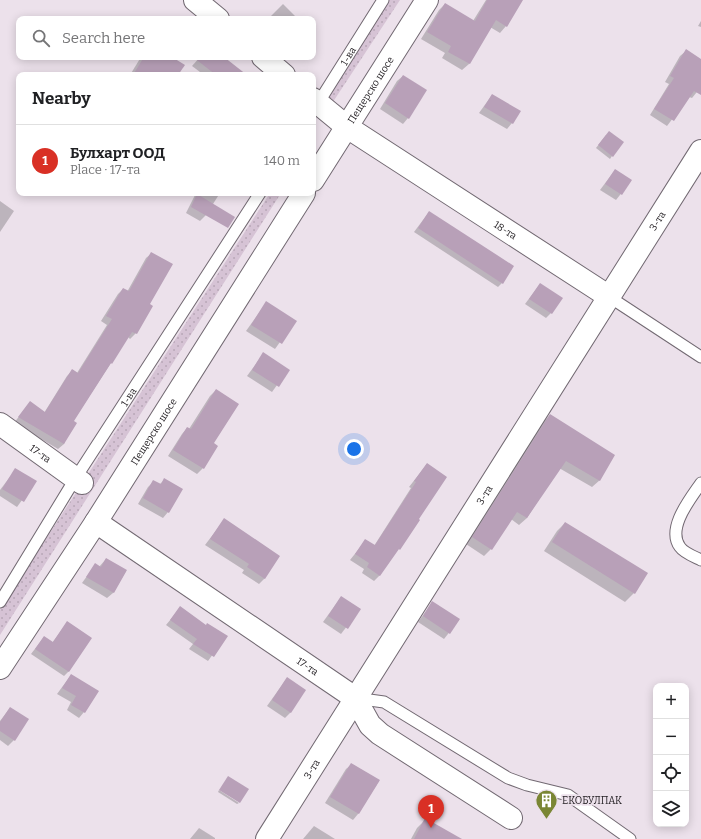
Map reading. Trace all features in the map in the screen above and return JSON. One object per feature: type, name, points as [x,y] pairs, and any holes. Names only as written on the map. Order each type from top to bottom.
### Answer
[{"type":"street","points":[[195,0],[214,16]]},
{"type":"street","name":"Пещерско шосе","points":[[316,175],[427,0]]},
{"type":"street","points":[[266,60],[280,72]]},
{"type":"street","name":"18-та","points":[[316,106],[608,296]]},
{"type":"street","name":"3-та","points":[[268,839],[608,296],[701,151]]},
{"type":"street","name":"Пещерско шосе","points":[[0,668],[96,522],[302,196]]},
{"type":"street","name":"17-та","points":[[0,424],[78,481]]},
{"type":"street","name":"17-та","points":[[96,522],[355,698],[370,725],[380,734],[511,818]]},
{"type":"lane","name":"1-ва","points":[[316,103],[383,0]]},
{"type":"lane","name":"1-ва","points":[[0,602],[258,196]]},
{"type":"lane","name":"18-та","points":[[608,296],[701,357]]},
{"type":"lane","points":[[701,483],[681,514],[676,537],[680,548],[701,560]]},
{"type":"lane","points":[[355,698],[384,702],[508,778],[527,785],[568,795],[630,839]]},
{"type":"shaded area","points":[[389,0],[400,0],[327,111],[318,103]]},
{"type":"shaded area","points":[[268,196],[279,196],[0,635],[0,610]]},
{"type":"building","points":[[487,0],[523,0],[507,27],[496,20],[470,64],[448,52],[451,46],[427,32],[445,3],[475,21]]},
{"type":"building","points":[[686,49],[701,59],[701,95],[694,91],[674,121],[654,109],[674,78],[670,76]]},
{"type":"building","points":[[142,60],[177,60],[185,65],[180,72],[135,72]]},
{"type":"building","points":[[197,60],[228,60],[243,72],[212,72]]},
{"type":"building","points":[[403,75],[427,90],[409,119],[385,103]]},
{"type":"building","points":[[492,94],[521,111],[513,124],[484,107]]},
{"type":"building","points":[[609,131],[624,142],[613,157],[598,145]]},
{"type":"building","points":[[615,169],[632,180],[622,195],[605,184]]},
{"type":"building","points":[[196,196],[200,196],[235,217],[228,228],[191,207]]},
{"type":"building","points":[[429,211],[514,266],[503,284],[418,228]]},
{"type":"building","points":[[151,252],[173,264],[150,304],[153,306],[137,334],[132,332],[112,364],[111,363],[74,421],[77,423],[64,444],[18,417],[30,401],[45,412],[72,369],[78,373],[112,319],[106,316],[123,288],[129,291]]},
{"type":"building","points":[[540,283],[563,298],[552,314],[529,299]]},
{"type":"building","points":[[266,301],[297,321],[282,344],[251,325]]},
{"type":"building","points":[[263,352],[290,370],[279,387],[252,370]]},
{"type":"building","points":[[216,389],[239,404],[214,443],[218,446],[204,469],[173,450],[187,427],[191,429]]},
{"type":"building","points":[[550,414],[615,455],[600,481],[566,461],[527,518],[517,512],[492,550],[472,537]]},
{"type":"building","points":[[427,463],[447,477],[400,550],[399,549],[380,576],[367,567],[369,563],[355,554],[365,539],[375,545],[416,482],[414,481]]},
{"type":"building","points":[[15,468],[37,481],[24,502],[2,489]]},
{"type":"building","points":[[164,478],[183,489],[169,513],[143,498],[153,480],[161,484]]},
{"type":"building","points":[[224,518],[280,556],[265,579],[247,567],[249,564],[210,539]]},
{"type":"building","points":[[565,522],[648,573],[635,594],[552,542]]},
{"type":"building","points":[[106,558],[127,570],[114,593],[86,577],[95,563],[101,567]]},
{"type":"building","points":[[341,596],[361,609],[348,629],[328,616]]},
{"type":"building","points":[[432,601],[460,619],[450,634],[423,616]]},
{"type":"building","points":[[180,606],[206,625],[207,623],[228,636],[214,657],[193,644],[197,639],[170,620]]},
{"type":"building","points":[[67,621],[92,638],[69,672],[35,649],[44,636],[53,642]]},
{"type":"building","points":[[71,674],[99,691],[85,713],[71,705],[76,696],[62,688]]},
{"type":"building","points":[[287,677],[306,690],[291,713],[272,700]]},
{"type":"building","points":[[10,707],[29,719],[15,741],[0,731],[0,722]]},
{"type":"building","points":[[351,763],[380,780],[359,814],[330,797]]},
{"type":"building","points":[[228,776],[249,789],[240,803],[219,790]]},
{"type":"building","points":[[425,818],[462,839],[414,839]]},
{"type":"place","name":"ЕКОБУЛПАК","points":[[547,820]]},
{"type":"place","name":"Булхарт ООД","points":[[431,828]]}]
